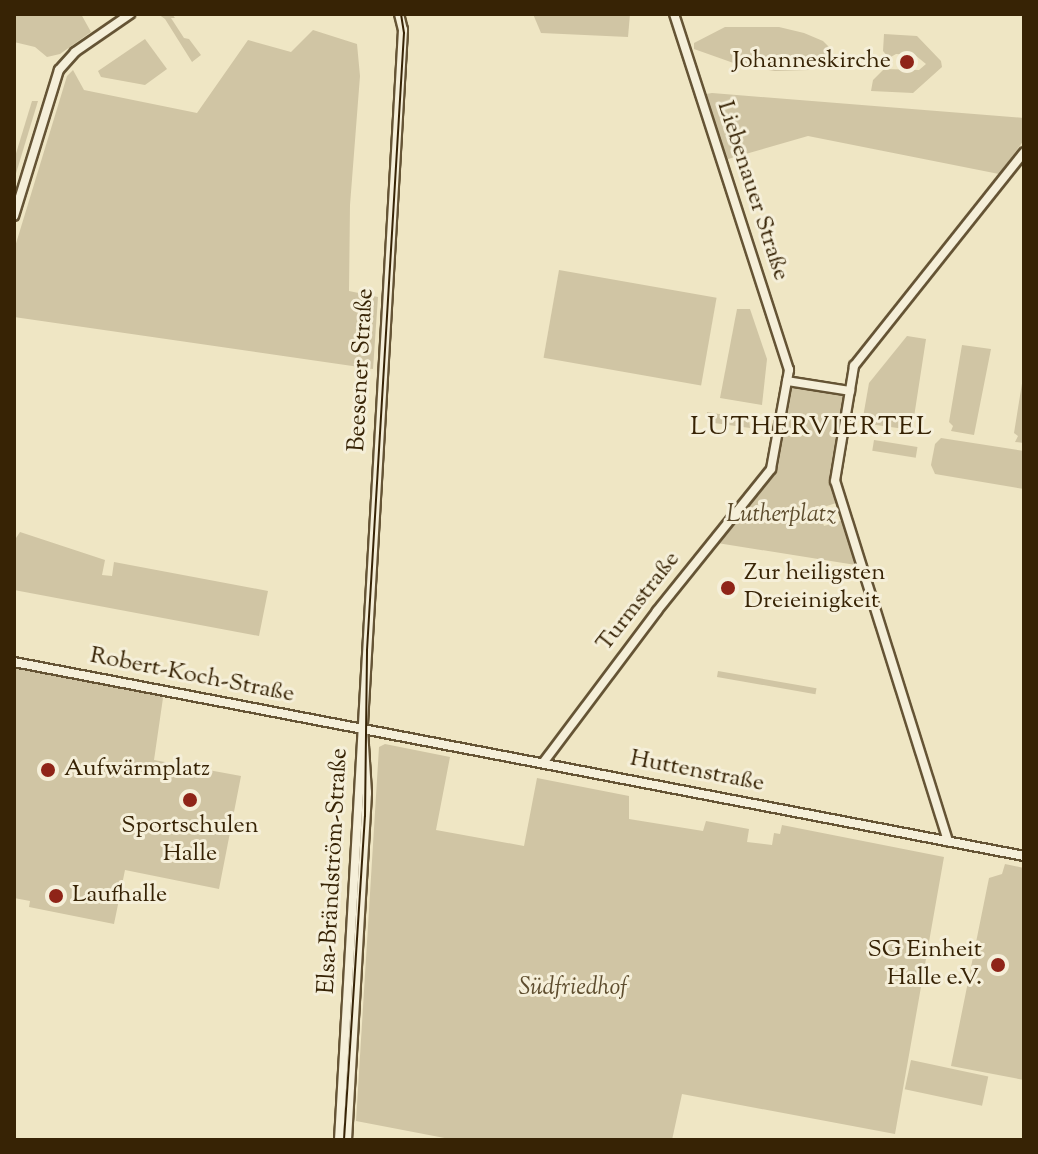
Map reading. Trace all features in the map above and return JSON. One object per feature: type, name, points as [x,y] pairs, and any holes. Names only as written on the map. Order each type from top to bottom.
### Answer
[{"type":"street","points":[[14,216],[53,83],[67,60],[130,14]]},
{"type":"street","name":"Beesener Straße","points":[[362,729],[403,30],[399,14]]},
{"type":"street","name":"Liebenauer Straße","points":[[674,14],[787,360],[787,381]]},
{"type":"street","points":[[948,841],[835,481],[854,366],[1024,152]]},
{"type":"street","points":[[787,381],[850,391]]},
{"type":"street","name":"Turmstraße","points":[[543,763],[657,611],[771,469],[787,381]]},
{"type":"street","name":"Robert-Koch-Straße","points":[[14,662],[362,729]]},
{"type":"street","name":"Huttenstraße","points":[[362,729],[1024,856]]},
{"type":"street","name":"Elsa-Brändström-Straße","points":[[347,1140],[367,790],[366,743],[362,729]]},
{"type":"street","name":"Elsa-Brändström-Straße","points":[[339,1140],[362,729]]},
{"type":"street","points":[[367,790],[372,778],[372,745],[376,738],[391,734]]},
{"type":"green space","points":[[14,14],[81,14],[91,32],[60,54],[47,57],[35,47],[14,42]]},
{"type":"green space","points":[[158,14],[172,14],[175,18],[171,18],[184,38],[189,39],[201,55],[192,62],[165,19]]},
{"type":"green space","points":[[533,14],[630,14],[628,37],[541,33]]},
{"type":"green space","points":[[725,27],[779,27],[804,33],[823,41],[830,48],[832,58],[809,70],[775,71],[742,66],[694,49],[694,43]]},
{"type":"green space","points":[[313,30],[357,44],[360,76],[350,205],[349,291],[378,297],[373,369],[14,317],[14,250],[67,76],[73,70],[84,90],[197,113],[248,40],[291,52]]},
{"type":"green space","points":[[884,34],[917,36],[941,61],[942,67],[913,93],[871,91],[873,80],[884,69],[919,70],[926,64],[915,55],[896,54],[889,58],[883,51]]},
{"type":"green space","points":[[145,39],[167,69],[145,85],[101,77],[98,71]]},
{"type":"green space","points":[[712,93],[1024,118],[1024,140],[999,174],[808,136],[721,161],[700,95]]},
{"type":"green space","points":[[32,101],[38,101],[14,180],[14,160]]},
{"type":"green space","points":[[559,270],[717,298],[701,385],[544,358]]},
{"type":"green space","points":[[737,309],[750,309],[767,359],[762,405],[720,398]]},
{"type":"green space","points":[[907,336],[926,339],[912,430],[862,423],[869,383]]},
{"type":"green space","points":[[962,345],[991,349],[974,435],[951,431],[953,426],[949,422]]},
{"type":"green space","points":[[1024,371],[1024,443],[1015,442],[1018,436],[1014,433]]},
{"type":"green space","name":"Lutherplatz","points":[[787,381],[850,391],[835,480],[842,501],[818,509],[824,526],[847,519],[862,566],[711,542],[771,469]]},
{"type":"green space","points":[[707,412],[749,419],[750,428],[707,422]]},
{"type":"green space","points":[[941,438],[1024,451],[1024,489],[935,474],[931,465],[935,444]]},
{"type":"green space","points":[[874,440],[917,447],[916,458],[872,451]]},
{"type":"green space","points":[[20,532],[105,560],[102,575],[112,576],[114,562],[268,591],[259,636],[14,590],[14,541]]},
{"type":"green space","points":[[14,665],[158,694],[163,698],[154,760],[241,776],[219,889],[125,870],[114,924],[29,907],[30,901],[14,898]]},
{"type":"green space","points":[[718,671],[816,688],[815,694],[717,677]]},
{"type":"green space","name":"Südfriedhof","points":[[385,744],[450,757],[436,830],[524,846],[537,778],[629,796],[629,819],[703,831],[706,821],[749,829],[747,842],[772,845],[774,833],[780,834],[782,825],[944,857],[895,1134],[682,1094],[672,1140],[455,1140],[356,1121],[379,747]]},
{"type":"green space","name":"SG Einheit Halle e.V.","points":[[1005,864],[1024,868],[1024,1080],[951,1066],[989,878],[1002,874]]},
{"type":"green space","points":[[911,1060],[988,1076],[982,1106],[905,1089]]},
{"type":"tram line","points":[[344,1140],[365,816],[367,650],[404,33],[401,14]]},
{"type":"place","name":"Johanneskirche","points":[[907,62]]},
{"type":"place","name":"Zur heiligsten Dreieinigkeit","points":[[728,588]]},
{"type":"place","name":"Aufwärmplatz","points":[[48,770]]},
{"type":"place","name":"Sportschulen Halle","points":[[190,800]]},
{"type":"place","name":"Laufhalle","points":[[56,896]]},
{"type":"place","name":"SG Einheit Halle e.V.","points":[[998,965]]},
{"type":"district","name":"LUTHERVIERTEL","points":[[812,428]]}]
